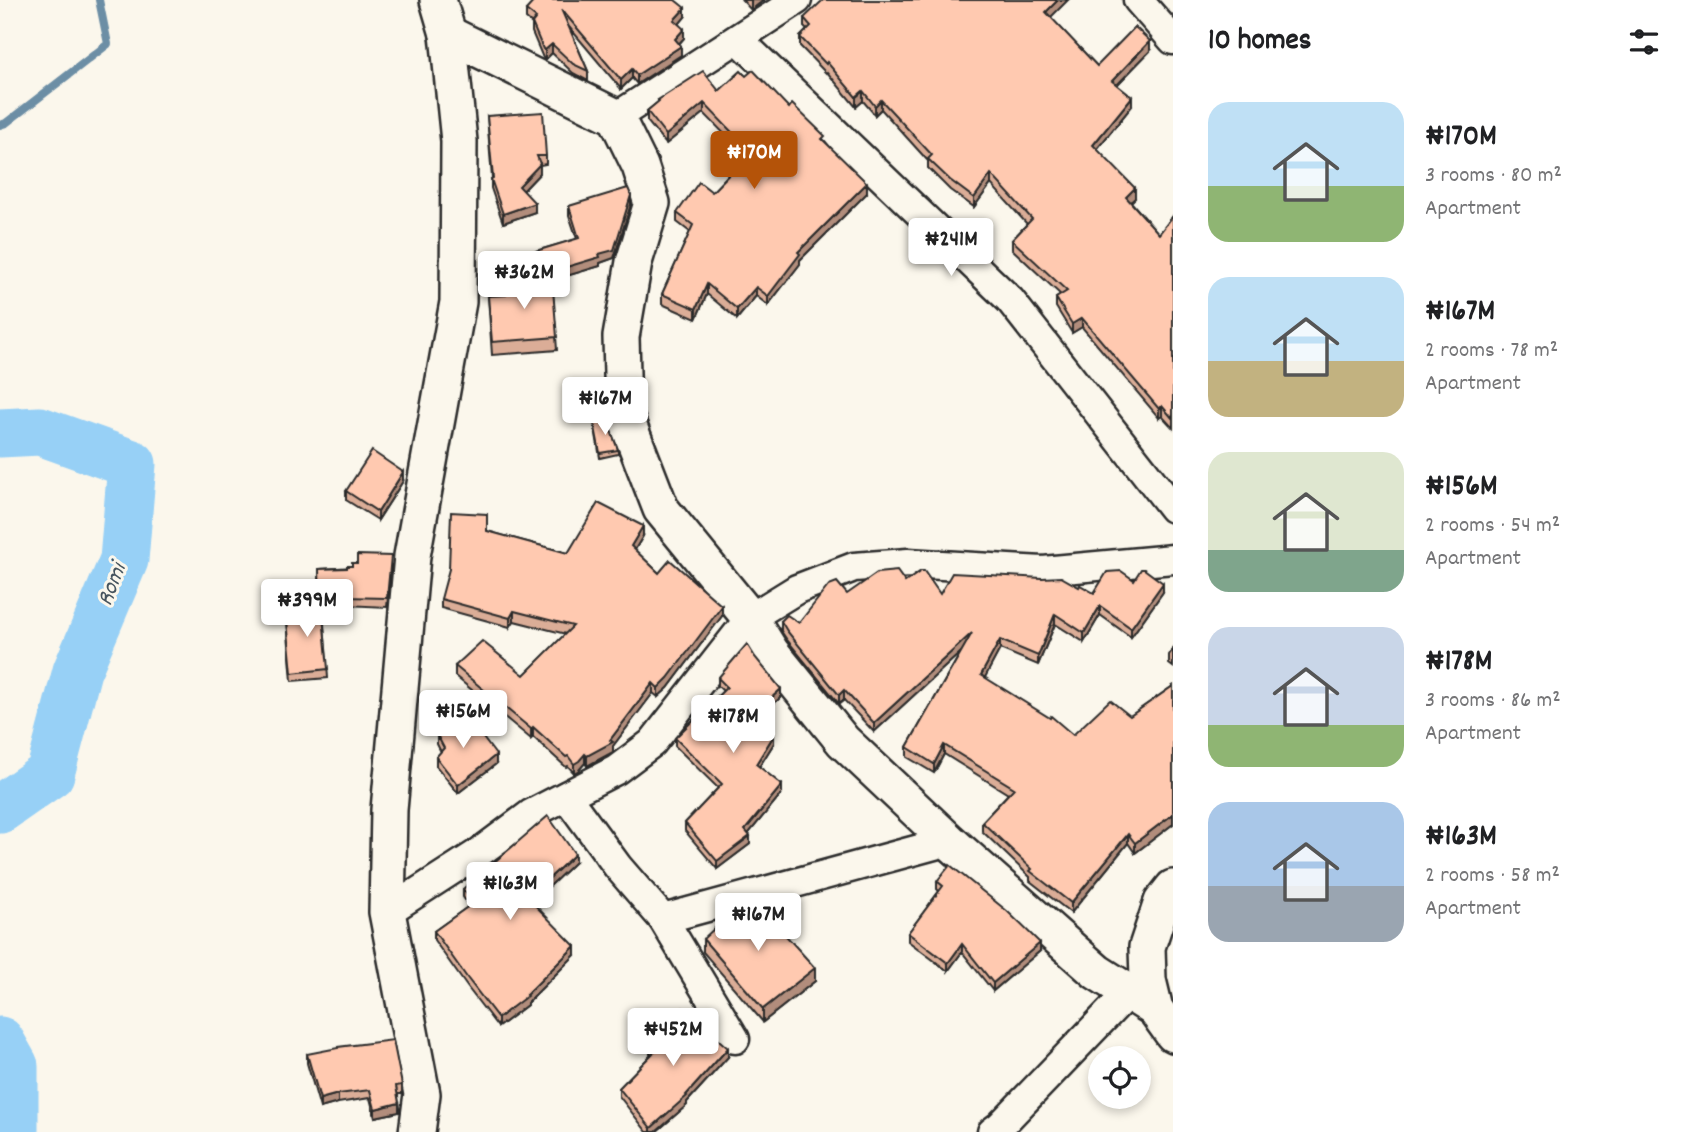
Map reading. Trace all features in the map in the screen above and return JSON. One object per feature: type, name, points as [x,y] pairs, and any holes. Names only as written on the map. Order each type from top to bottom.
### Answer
[{"type":"street","points":[[417,1132],[422,1094],[387,912],[389,810],[412,556],[458,302],[459,141],[448,34],[438,0]]},
{"type":"street","points":[[616,117],[797,0]]},
{"type":"street","points":[[1138,0],[1173,40]]},
{"type":"street","points":[[448,34],[616,117],[640,166],[652,203],[634,262],[621,337],[623,411],[661,509],[750,618],[771,652],[843,741],[949,841],[1097,972],[1152,1012]]},
{"type":"street","points":[[738,39],[1010,300],[1173,508]]},
{"type":"street","points":[[387,912],[480,852],[531,814],[616,769],[652,743],[750,618],[797,589],[854,567],[908,563],[1043,571],[1173,559]]},
{"type":"street","points":[[566,796],[618,867],[663,919],[735,1039]]},
{"type":"street","points":[[663,919],[949,841]]},
{"type":"street","points":[[1152,1012],[1147,947],[1162,902],[1173,888]]},
{"type":"street","points":[[992,1132],[1152,1012]]},
{"type":"building","points":[[535,0],[675,0],[685,8],[674,20],[684,29],[675,39],[681,46],[637,75],[632,69],[621,80],[561,9],[588,71],[573,64],[552,44],[543,49],[532,23],[536,18],[526,10]]},
{"type":"building","points":[[823,0],[1058,0],[1046,12],[1097,66],[1135,27],[1150,41],[1112,81],[1132,97],[1093,145],[1135,188],[1126,197],[1159,234],[1173,216],[1173,419],[1162,406],[1159,409],[1082,318],[1072,324],[1056,298],[1067,291],[1012,240],[1032,219],[991,174],[974,198],[928,159],[932,155],[881,100],[875,106],[863,91],[856,97],[827,62],[826,64],[800,37],[811,26],[804,18]]},
{"type":"building","points":[[753,70],[789,108],[792,104],[825,136],[822,139],[867,183],[798,252],[800,254],[768,296],[756,287],[737,309],[707,284],[696,309],[662,294],[693,225],[677,213],[699,182],[712,192],[751,152],[704,103],[666,135],[647,111],[658,100],[703,71],[719,91],[741,71],[746,76]]},
{"type":"building","points":[[543,112],[546,156],[537,156],[540,164],[519,186],[535,203],[503,214],[491,179],[487,116]]},
{"type":"building","points":[[628,188],[631,195],[614,250],[599,254],[600,257],[543,274],[536,251],[579,238],[569,206]]},
{"type":"building","points":[[552,278],[557,337],[492,342],[488,296],[506,295],[505,281]]},
{"type":"building","points":[[607,420],[618,450],[600,453],[594,422]]},
{"type":"building","points":[[372,451],[403,472],[378,512],[346,491]]},
{"type":"building","points":[[598,503],[643,526],[631,546],[659,573],[670,560],[722,606],[668,678],[658,688],[653,683],[610,740],[613,742],[587,756],[585,754],[574,764],[533,727],[531,729],[455,666],[482,641],[524,675],[573,626],[514,611],[510,618],[441,599],[449,569],[451,512],[487,514],[487,531],[568,553]]},
{"type":"building","points":[[357,555],[391,556],[387,598],[345,597],[346,600],[320,601],[319,569],[347,568],[352,566],[352,563],[357,563]]},
{"type":"building","points":[[1141,569],[1163,583],[1131,628],[1100,606],[1084,633],[1055,614],[1038,656],[1000,640],[981,675],[1050,718],[1051,716],[1073,735],[1110,700],[1130,716],[1173,686],[1173,814],[1135,843],[1128,834],[1071,903],[1030,871],[1032,869],[982,822],[1014,788],[944,745],[934,764],[907,747],[972,633],[874,723],[844,690],[839,695],[781,621],[787,615],[799,623],[829,585],[837,582],[847,594],[877,573],[897,571],[905,582],[924,571],[940,594],[952,573],[1061,577],[1094,593],[1107,572],[1121,571],[1134,580]]},
{"type":"building","points":[[322,606],[328,669],[292,673],[286,609]]},
{"type":"building","points":[[747,644],[781,689],[753,722],[774,735],[756,764],[782,785],[745,830],[750,836],[717,861],[685,823],[722,784],[675,738],[727,687],[718,678]]},
{"type":"building","points":[[465,714],[496,755],[458,785],[436,757],[444,748],[437,735]]},
{"type":"building","points":[[548,816],[575,854],[528,898],[575,946],[527,996],[498,1018],[434,931],[473,903],[463,889]]},
{"type":"building","points":[[950,865],[1007,911],[1040,943],[993,983],[962,944],[948,963],[908,933],[943,886],[937,881]]},
{"type":"building","points":[[753,899],[815,968],[763,1009],[703,939],[744,901]]},
{"type":"building","points":[[683,1008],[728,1048],[687,1096],[651,1128],[619,1088],[656,1050],[650,1045]]},
{"type":"building","points":[[393,1040],[402,1085],[396,1086],[399,1103],[375,1109],[370,1090],[320,1099],[307,1054]]},
{"type":"waterway","points":[[0,125],[108,44],[99,0]]},
{"type":"waterway","name":"Romi","points":[[0,433],[40,431],[132,464],[124,560],[77,671],[50,774],[0,809]]},
{"type":"waterway","name":"Romi","points":[[0,1041],[14,1066],[14,1132]]}]
